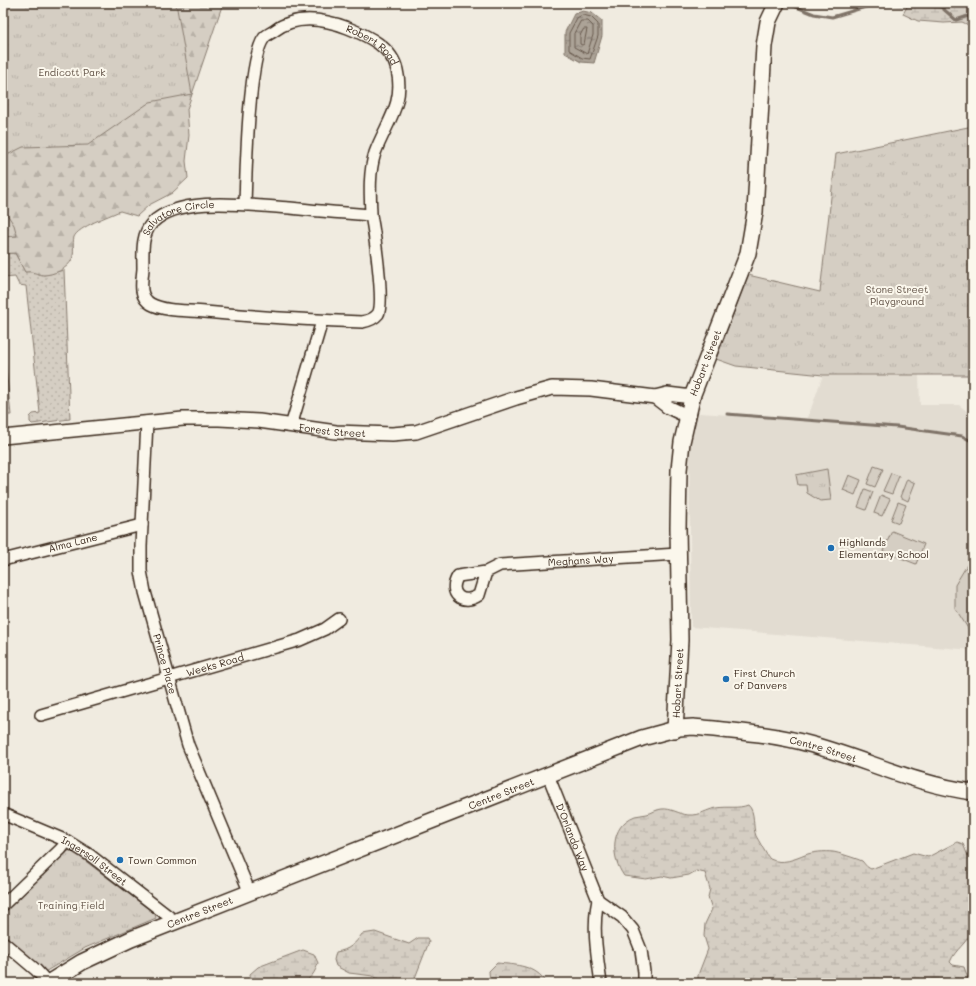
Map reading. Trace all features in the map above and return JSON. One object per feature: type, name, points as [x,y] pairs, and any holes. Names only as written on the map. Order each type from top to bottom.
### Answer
[{"type":"main road","name":"Hobart Street","points":[[675,730],[680,640],[678,554],[679,470],[682,442],[692,397],[748,253],[755,212],[764,46],[768,22],[777,3]]},
{"type":"main road","name":"Centre Street","points":[[48,983],[98,954],[176,922],[642,738],[675,730],[693,727],[780,737],[814,746],[921,782],[973,792]]},
{"type":"street","name":"Robert Road","points":[[245,205],[255,60],[264,38],[279,27],[293,20],[304,19],[323,21],[347,28],[370,38],[383,47],[397,68],[399,83],[398,103],[376,153],[371,170],[371,215],[381,295],[380,306],[376,315]]},
{"type":"street","name":"Salvatore Circle","points":[[371,215],[226,204],[193,206],[163,214],[152,223],[146,232],[144,241],[141,290],[144,298],[156,306],[179,310],[322,321],[362,322],[370,320],[376,315]]},
{"type":"street","points":[[291,426],[322,321]]},
{"type":"street","name":"Forest Street","points":[[3,437],[182,419],[259,421],[366,434],[416,432],[516,398],[552,388],[591,389],[655,397],[667,394],[692,397]]},
{"type":"street","name":"Forest Street","points":[[655,397],[668,407],[687,416]]},
{"type":"street","name":"Prince Place","points":[[148,422],[141,572],[169,677],[194,760],[250,893]]},
{"type":"street","name":"Alma Lane","points":[[3,560],[142,525]]},
{"type":"street","name":"Meghans Way","points":[[486,572],[500,565],[678,554]]},
{"type":"street","name":"Weeks Road","points":[[41,715],[300,640],[325,629],[339,619]]},
{"type":"street","name":"D'Orlando Way","points":[[548,775],[598,900]]},
{"type":"street","name":"Ingersoll Street","points":[[3,814],[67,841],[119,876],[176,922]]},
{"type":"street","points":[[3,905],[61,849],[67,841]]},
{"type":"street","points":[[601,983],[594,934],[595,915],[598,900],[622,917],[633,930],[641,950],[644,983]]},
{"type":"street","points":[[3,942],[36,970],[48,983]]},
{"type":"shaded area","name":"Highlands Elementary School","points":[[823,375],[919,375],[920,405],[959,405],[973,416],[973,650],[691,627],[689,436],[699,413],[807,420]]},
{"type":"green space","points":[[3,3],[223,3],[187,109],[189,135],[186,161],[188,178],[172,193],[149,205],[137,216],[120,211],[81,229],[74,237],[73,254],[70,263],[60,271],[47,275],[25,272],[15,253],[3,254]]},
{"type":"green space","name":"Endicott Park","points":[[3,3],[176,3],[192,94],[150,102],[88,145],[23,147],[3,157]]},
{"type":"green space","points":[[909,3],[973,3],[973,27],[962,22],[944,23],[918,21],[903,14]]},
{"type":"green space","name":"Stone Street Playground","points":[[973,126],[973,375],[823,375],[736,366],[716,359],[748,275],[820,292],[836,154]]},
{"type":"green space","points":[[3,208],[14,225],[17,236],[3,237]]},
{"type":"green space","points":[[15,253],[25,272],[34,271],[44,275],[64,270],[70,419],[32,424],[30,422],[30,417],[33,414],[40,413],[26,286],[19,285],[15,277],[3,278],[3,254]]},
{"type":"green space","points":[[3,359],[5,359],[11,415],[7,415],[3,380]]},
{"type":"green space","points":[[874,466],[883,469],[875,487],[867,484]]},
{"type":"green space","points":[[827,469],[831,500],[820,501],[807,493],[806,485],[798,485],[796,475]]},
{"type":"green space","points":[[891,473],[899,476],[892,494],[883,491]]},
{"type":"green space","points":[[849,475],[861,480],[855,495],[843,490]]},
{"type":"green space","points":[[907,479],[915,483],[908,501],[900,497]]},
{"type":"green space","points":[[865,489],[873,492],[866,510],[858,507]]},
{"type":"green space","points":[[881,495],[890,499],[882,516],[874,513]]},
{"type":"green space","points":[[898,502],[906,505],[899,523],[891,520]]},
{"type":"green space","points":[[892,531],[924,544],[916,564],[883,551]]},
{"type":"green space","points":[[973,555],[973,630],[969,630],[955,608],[955,585]]},
{"type":"green space","points":[[748,805],[752,811],[756,836],[769,858],[775,861],[788,861],[811,853],[830,852],[860,860],[871,869],[913,853],[928,857],[957,842],[963,844],[968,856],[973,859],[973,925],[970,935],[952,957],[950,962],[953,965],[964,967],[968,978],[967,983],[698,983],[698,975],[708,949],[704,936],[705,924],[712,909],[708,897],[710,889],[705,873],[696,871],[689,875],[671,878],[662,876],[646,879],[624,876],[620,869],[615,852],[617,835],[620,827],[635,816],[660,809],[669,809],[692,815],[721,807],[740,807]]},
{"type":"green space","name":"Training Field","points":[[71,850],[155,914],[156,918],[85,948],[43,973],[3,939],[3,911],[8,904],[61,854]]},
{"type":"green space","points":[[375,932],[409,944],[418,938],[427,938],[429,942],[413,983],[384,983],[373,976],[349,973],[336,966],[334,960],[336,952],[345,950],[351,946],[362,934]]},
{"type":"green space","points":[[303,950],[314,954],[318,963],[314,973],[307,980],[301,983],[251,983],[250,974],[258,967]]},
{"type":"green space","points":[[497,963],[518,965],[531,969],[542,977],[547,983],[490,983],[489,971]]},
{"type":"water","points":[[583,11],[592,13],[602,21],[602,36],[594,63],[581,62],[565,53],[565,32],[574,14]]},
{"type":"waterway","points":[[789,4],[814,14],[832,17],[879,3],[941,7],[956,20],[968,16],[973,22]]},
{"type":"waterway","points":[[727,414],[897,427],[962,436],[973,442]]},
{"type":"place","name":"Highlands Elementary School","points":[[831,548]]},
{"type":"place","name":"First Church of Danvers","points":[[726,679]]},
{"type":"place","name":"Town Common","points":[[120,860]]}]
